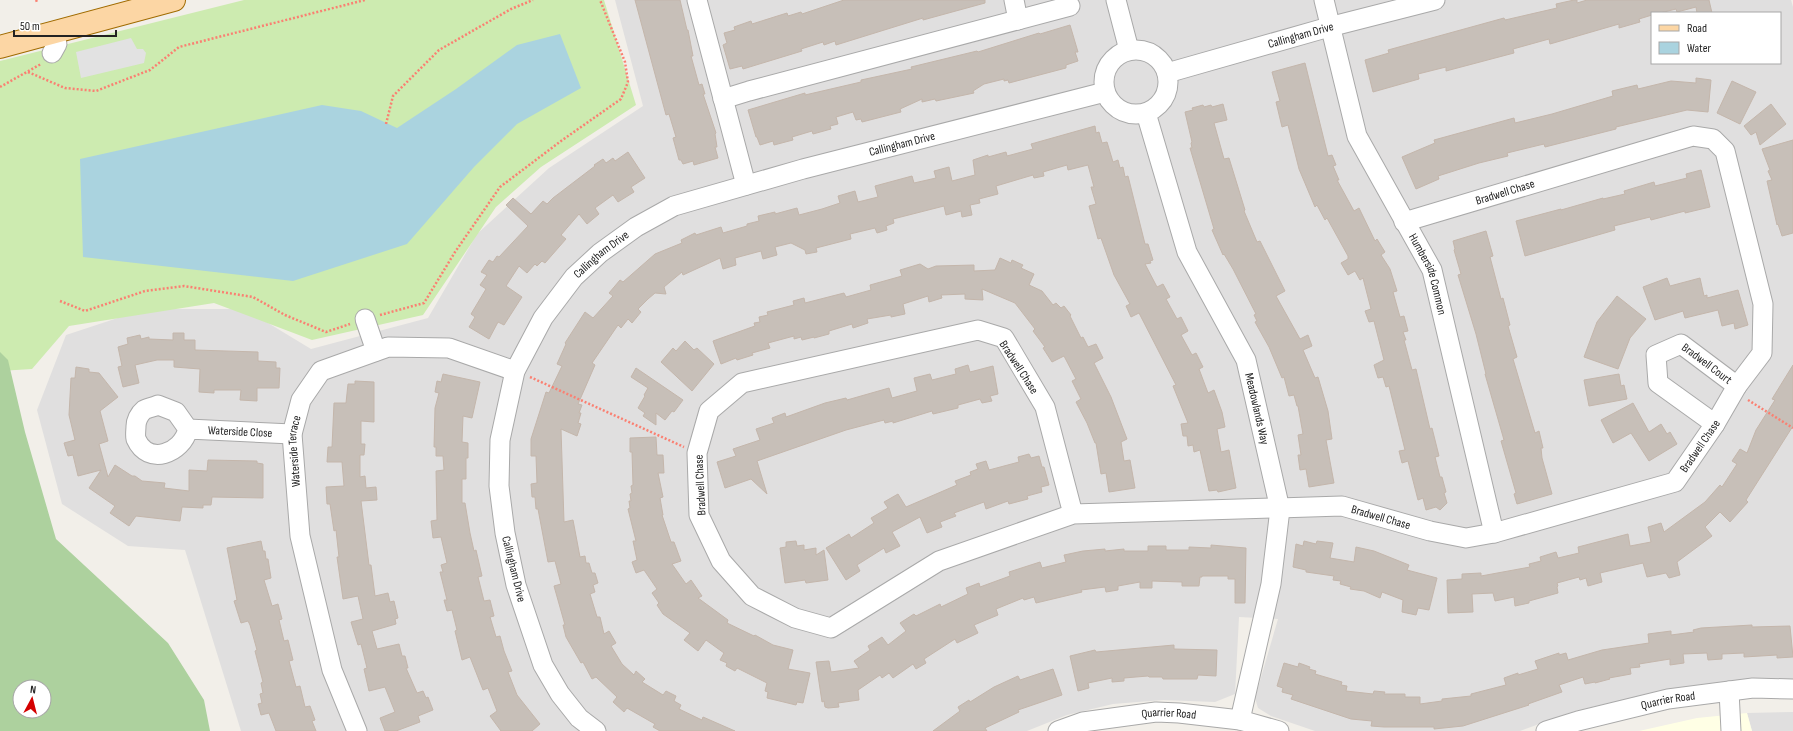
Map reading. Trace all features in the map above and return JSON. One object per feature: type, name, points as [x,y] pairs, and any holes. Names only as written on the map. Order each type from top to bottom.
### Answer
[{"type":"main road","points":[[0,47],[53,43],[174,0]]},
{"type":"street","points":[[697,0],[746,185]]},
{"type":"street","points":[[1014,0],[1018,20]]},
{"type":"street","points":[[1116,0],[1129,50]]},
{"type":"street","name":"Humberside Common","points":[[1324,0],[1329,27],[1357,136],[1432,270],[1494,534]]},
{"type":"street","name":"Callingham Drive","points":[[1167,73],[1329,27],[1435,0]]},
{"type":"street","points":[[723,99],[1070,6]]},
{"type":"street","points":[[1129,50],[1141,50],[1153,54],[1162,63],[1167,73],[1168,86],[1165,98],[1157,107],[1146,113],[1133,115],[1121,111],[1111,103],[1105,92],[1103,82],[1105,71],[1111,61],[1119,54],[1129,50]]},
{"type":"street","name":"Callingham Drive","points":[[596,731],[579,718],[560,694],[543,665],[516,585],[505,533],[499,486],[500,440],[522,374],[543,318],[574,277],[600,252],[636,227],[674,206],[746,185],[987,121],[1105,92]]},
{"type":"street","name":"Meadowlands Way","points":[[1146,113],[1187,252],[1246,360],[1280,508],[1271,584],[1240,720]]},
{"type":"street","name":"Bradwell Chase","points":[[1073,514],[1045,407],[1004,338],[978,330],[742,383],[709,411],[697,452],[699,515],[721,561],[752,596],[795,618],[831,628],[939,561],[1073,514],[1342,506],[1430,531],[1466,538],[1494,534],[1675,482],[1715,424],[1735,389],[1762,353],[1763,304],[1725,150],[1713,139],[1692,136],[1404,222]]},
{"type":"street","points":[[365,319],[376,351]]},
{"type":"street","name":"Bradwell Court","points":[[1715,424],[1658,383],[1656,354],[1681,344],[1735,389]]},
{"type":"street","name":"Waterside Terrace","points":[[358,731],[332,670],[300,536],[292,434],[301,400],[321,371],[388,347],[449,348],[522,374]]},
{"type":"street","name":"Waterside Close","points":[[188,429],[292,434]]},
{"type":"street","name":"Quarrier Road","points":[[1546,731],[1579,726],[1668,699],[1753,688],[1793,689]]},
{"type":"street","points":[[1730,691],[1731,731]]},
{"type":"street","name":"Quarrier Road","points":[[1058,731],[1083,722],[1156,712],[1240,720],[1279,731]]},
{"type":"path","points":[[28,72],[65,88],[96,91],[150,70],[179,47],[364,0]]},
{"type":"path","points":[[386,124],[393,96],[440,50],[511,9],[533,0]]},
{"type":"path","points":[[60,301],[85,311],[145,291],[184,286],[253,297],[285,315],[326,332],[365,319],[424,303],[455,252],[500,187],[561,141],[621,100],[628,82],[625,62],[600,0]]},
{"type":"path","points":[[0,87],[41,64],[53,43]]},
{"type":"path","points":[[522,374],[697,452]]},
{"type":"path","points":[[1735,389],[1793,428]]},
{"type":"shaded area","points":[[615,0],[1791,0],[1793,7],[1793,680],[1697,685],[1648,694],[1575,711],[1520,731],[1315,731],[1271,716],[1258,708],[1255,698],[1278,619],[1239,617],[1235,694],[1215,702],[1163,700],[1113,704],[1067,715],[1027,731],[241,731],[185,550],[128,546],[62,504],[37,410],[66,335],[145,309],[245,309],[311,349],[428,318],[477,234],[549,168],[643,106]]},
{"type":"shaded area","points":[[131,38],[137,49],[143,49],[146,53],[144,63],[81,78],[76,52]]},
{"type":"shaded area","points":[[1793,712],[1793,731],[1752,731],[1747,713]]},
{"type":"shaded area","points":[[1747,713],[1752,731],[1639,731],[1697,718]]},
{"type":"green space","points":[[244,0],[604,0],[636,105],[541,167],[496,207],[423,315],[312,340],[214,303],[69,326],[32,369],[0,371],[0,61]]},
{"type":"green space","points":[[0,352],[8,360],[25,432],[56,539],[168,643],[204,700],[210,731],[0,731]]},
{"type":"water","points":[[560,34],[581,88],[517,124],[474,167],[407,244],[293,281],[83,257],[80,159],[322,105],[361,111],[397,128],[456,89],[517,45]]},
{"type":"building","points":[[635,0],[680,0],[688,30],[693,56],[691,56],[699,85],[702,84],[705,94],[703,94],[716,133],[717,147],[715,147],[718,158],[694,165],[693,161],[683,164],[681,160],[679,160],[673,138],[676,137],[669,114],[666,115]]},
{"type":"building","points":[[844,0],[985,0],[985,3],[923,20],[923,18],[836,45],[835,41],[824,45],[823,42],[801,49],[802,51],[743,69],[742,66],[730,69],[723,45],[727,43],[724,33],[735,30],[734,27],[751,21],[752,24],[787,13],[788,16],[801,12],[802,14]]},
{"type":"building","points":[[1574,0],[1577,0],[1577,3],[1587,0],[1709,0],[1712,12],[1697,12],[1696,7],[1677,12],[1676,9],[1664,12],[1651,12],[1651,15],[1639,19],[1640,22],[1619,28],[1619,24],[1550,44],[1549,39],[1513,49],[1514,53],[1446,71],[1446,67],[1418,74],[1419,79],[1373,92],[1365,60],[1389,53],[1388,50],[1504,18],[1505,20],[1557,8],[1556,4]]},
{"type":"building","points":[[1070,25],[1078,52],[1075,52],[1078,61],[1066,65],[1066,68],[1009,83],[1008,80],[1004,81],[1004,79],[984,84],[973,91],[974,93],[936,101],[935,99],[922,102],[922,99],[900,109],[901,112],[862,122],[861,119],[856,120],[853,112],[836,117],[838,124],[830,126],[831,129],[813,134],[812,131],[792,137],[793,140],[774,145],[773,141],[760,145],[756,137],[748,110],[805,93],[805,95],[861,82],[861,80],[912,69],[911,67],[978,52]]},
{"type":"building","points":[[1305,63],[1328,156],[1332,155],[1336,165],[1333,166],[1339,180],[1337,180],[1354,211],[1359,208],[1375,241],[1377,239],[1385,252],[1381,255],[1390,269],[1397,291],[1393,292],[1400,317],[1404,316],[1408,331],[1403,332],[1406,340],[1404,340],[1412,370],[1416,369],[1430,429],[1432,428],[1439,456],[1435,457],[1440,477],[1442,477],[1446,492],[1444,493],[1447,503],[1440,510],[1436,507],[1426,510],[1423,498],[1418,500],[1408,461],[1402,463],[1399,451],[1405,450],[1389,386],[1386,387],[1383,377],[1378,378],[1374,365],[1384,360],[1374,321],[1369,322],[1365,311],[1371,309],[1363,278],[1360,280],[1355,271],[1348,275],[1341,263],[1348,259],[1348,256],[1327,218],[1325,220],[1317,205],[1315,207],[1299,169],[1288,125],[1282,127],[1276,102],[1280,101],[1272,72]]},
{"type":"building","points":[[1696,78],[1711,80],[1708,112],[1687,110],[1616,127],[1616,129],[1545,147],[1544,144],[1507,153],[1508,156],[1479,163],[1438,176],[1439,179],[1416,189],[1402,157],[1435,143],[1434,140],[1514,118],[1515,123],[1552,114],[1613,96],[1612,91],[1637,85],[1638,89],[1671,81],[1696,83]]},
{"type":"building","points":[[1732,81],[1756,92],[1740,124],[1717,113]]},
{"type":"building","points":[[1223,104],[1227,120],[1214,123],[1224,159],[1229,158],[1245,210],[1244,211],[1257,242],[1260,241],[1285,291],[1276,296],[1300,339],[1308,335],[1312,346],[1303,350],[1315,378],[1318,377],[1328,411],[1332,439],[1326,440],[1334,483],[1309,487],[1306,469],[1300,470],[1298,455],[1301,455],[1298,435],[1303,434],[1298,406],[1294,395],[1289,396],[1284,377],[1282,378],[1269,347],[1255,322],[1257,321],[1254,315],[1256,314],[1233,269],[1224,254],[1223,255],[1212,230],[1214,229],[1190,148],[1192,148],[1192,142],[1185,112],[1203,105],[1204,107],[1211,105],[1212,107]]},
{"type":"building","points":[[1771,104],[1786,124],[1760,145],[1756,132],[1751,135],[1744,126]]},
{"type":"building","points":[[1095,126],[1096,133],[1099,132],[1102,143],[1107,142],[1113,162],[1118,160],[1120,168],[1123,167],[1125,177],[1128,176],[1145,244],[1148,244],[1153,260],[1150,261],[1151,263],[1145,264],[1157,287],[1163,284],[1170,297],[1166,299],[1177,319],[1181,317],[1188,331],[1181,335],[1192,355],[1196,353],[1203,367],[1199,369],[1208,393],[1214,390],[1222,412],[1225,427],[1217,429],[1221,452],[1229,450],[1236,488],[1218,492],[1217,490],[1209,491],[1200,450],[1194,452],[1193,445],[1188,446],[1187,436],[1183,436],[1181,424],[1188,423],[1173,386],[1176,385],[1139,313],[1131,317],[1126,306],[1130,304],[1114,275],[1101,238],[1098,239],[1089,206],[1096,204],[1091,187],[1094,187],[1088,165],[1068,170],[1067,165],[1043,172],[1044,176],[1034,178],[1033,175],[996,186],[998,194],[979,199],[980,203],[970,205],[972,215],[962,217],[961,211],[946,215],[944,206],[893,219],[894,223],[886,226],[887,230],[877,233],[875,228],[850,234],[851,239],[816,248],[817,252],[806,254],[805,250],[791,243],[775,247],[777,255],[763,259],[761,251],[735,258],[736,265],[723,269],[720,258],[683,275],[682,272],[664,287],[666,294],[655,293],[638,309],[641,312],[632,323],[628,319],[621,328],[618,325],[592,363],[595,365],[578,404],[582,405],[578,423],[581,424],[577,436],[561,429],[564,522],[573,520],[580,557],[585,556],[586,563],[589,563],[592,573],[595,573],[598,583],[593,585],[595,592],[590,594],[597,617],[600,617],[604,634],[609,631],[616,643],[611,646],[622,664],[634,675],[636,671],[645,679],[642,682],[663,695],[666,691],[676,696],[674,701],[681,705],[679,709],[702,720],[703,717],[735,731],[660,731],[653,727],[655,724],[627,708],[624,712],[613,702],[617,697],[596,677],[592,679],[583,662],[581,663],[566,637],[563,625],[565,625],[554,586],[561,584],[555,561],[548,562],[538,509],[536,509],[535,497],[532,497],[531,484],[537,483],[536,456],[531,456],[531,439],[546,392],[549,393],[562,366],[557,364],[566,344],[565,343],[585,312],[593,318],[613,296],[609,293],[620,280],[623,282],[655,254],[682,243],[681,240],[695,233],[696,235],[721,227],[723,233],[759,221],[758,216],[775,212],[775,214],[797,208],[799,215],[822,209],[840,203],[838,196],[855,191],[858,202],[878,197],[875,186],[912,176],[914,183],[936,178],[934,171],[949,167],[952,181],[975,175],[973,160],[988,155],[988,157],[1006,152],[1007,156],[1033,149],[1031,144]]},
{"type":"building","points":[[1793,140],[1793,233],[1782,236],[1778,224],[1777,225],[1767,181],[1772,180],[1768,171],[1770,170],[1762,149]]},
{"type":"building","points":[[628,152],[645,178],[631,187],[634,192],[618,202],[613,195],[595,208],[599,214],[587,224],[579,214],[561,235],[566,239],[545,263],[542,261],[537,266],[535,264],[527,273],[519,266],[506,286],[522,297],[504,325],[498,322],[489,339],[469,327],[475,317],[471,314],[486,289],[480,285],[487,275],[481,272],[489,260],[493,262],[497,256],[499,257],[528,226],[506,205],[513,198],[531,214],[543,201],[547,204],[603,159],[606,163],[613,158],[615,161]]},
{"type":"building","points":[[1701,170],[1710,207],[1685,213],[1685,211],[1651,220],[1650,217],[1614,226],[1615,230],[1525,256],[1516,221],[1603,198],[1625,194],[1624,191],[1654,182],[1655,186],[1687,178],[1686,174]]},
{"type":"building","points":[[1486,231],[1493,256],[1490,257],[1501,299],[1503,298],[1510,325],[1508,326],[1517,357],[1513,359],[1535,433],[1539,431],[1543,448],[1541,448],[1542,458],[1552,494],[1517,504],[1514,494],[1516,493],[1501,441],[1504,440],[1485,374],[1476,334],[1458,275],[1461,274],[1454,250],[1453,241]]},
{"type":"building","points":[[1000,258],[1011,263],[1012,260],[1023,265],[1021,268],[1034,274],[1029,285],[1042,291],[1053,305],[1056,303],[1061,308],[1064,306],[1071,315],[1070,316],[1081,338],[1083,337],[1088,347],[1096,344],[1103,358],[1094,363],[1111,397],[1127,439],[1121,442],[1124,461],[1130,460],[1135,488],[1109,492],[1106,473],[1101,474],[1096,443],[1076,402],[1081,399],[1072,381],[1076,379],[1064,356],[1052,362],[1043,348],[1045,347],[1033,331],[1035,329],[1015,303],[982,289],[983,300],[965,299],[965,294],[941,295],[942,298],[929,302],[928,296],[903,304],[905,314],[867,319],[868,323],[853,328],[852,324],[829,331],[829,334],[814,338],[802,340],[801,337],[794,339],[794,336],[768,343],[770,348],[752,353],[753,355],[737,360],[736,358],[721,364],[713,341],[755,326],[754,323],[760,322],[759,317],[768,315],[767,312],[794,305],[793,301],[804,298],[805,303],[844,293],[846,297],[871,290],[870,285],[902,276],[900,270],[920,264],[928,269],[936,266],[974,265],[974,271],[995,270]]},
{"type":"building","points":[[1667,278],[1670,286],[1700,278],[1704,296],[1707,295],[1707,298],[1738,290],[1748,325],[1735,329],[1734,323],[1722,326],[1718,310],[1685,318],[1683,311],[1655,320],[1643,287]]},
{"type":"building","points":[[1617,296],[1646,319],[1630,338],[1618,369],[1584,357],[1597,322]]},
{"type":"building","points":[[173,333],[184,333],[184,340],[195,340],[195,350],[258,352],[258,361],[276,362],[276,368],[280,368],[279,388],[257,388],[257,401],[240,400],[241,390],[214,390],[214,393],[199,392],[200,369],[174,367],[174,360],[157,360],[135,365],[139,383],[123,387],[118,367],[122,366],[118,347],[128,344],[127,338],[140,335],[141,339],[149,337],[149,339],[173,340]]},
{"type":"building","points":[[685,341],[694,350],[697,348],[714,364],[692,391],[661,362],[673,348],[676,351]]},
{"type":"building","points":[[968,365],[970,372],[993,366],[998,394],[990,396],[992,401],[982,403],[980,399],[958,405],[958,408],[933,414],[932,411],[893,423],[893,421],[885,423],[884,420],[846,430],[757,461],[767,494],[751,479],[725,488],[717,462],[736,456],[733,449],[760,440],[756,429],[774,423],[772,418],[785,413],[786,417],[825,403],[846,398],[847,400],[889,388],[892,398],[917,391],[914,378],[930,374],[932,380],[956,374],[955,369]]},
{"type":"building","points":[[1793,365],[1793,426],[1746,500],[1748,502],[1730,522],[1720,512],[1705,527],[1712,536],[1677,562],[1680,575],[1669,578],[1666,573],[1647,577],[1643,563],[1600,573],[1602,582],[1588,586],[1586,578],[1580,580],[1579,577],[1557,583],[1558,593],[1515,606],[1514,597],[1495,601],[1493,593],[1472,594],[1473,612],[1448,613],[1447,580],[1462,579],[1462,574],[1481,573],[1481,576],[1530,567],[1529,564],[1541,561],[1540,557],[1556,552],[1558,558],[1579,553],[1578,547],[1628,534],[1630,546],[1651,542],[1648,527],[1661,523],[1664,532],[1705,502],[1720,485],[1722,487],[1737,464],[1732,461],[1740,449],[1747,453],[1756,430],[1775,400],[1772,399]]},
{"type":"building","points":[[76,367],[89,369],[89,372],[99,373],[118,397],[100,411],[108,441],[99,444],[108,477],[115,465],[142,481],[165,483],[164,488],[189,491],[189,470],[207,471],[208,460],[257,461],[257,463],[263,464],[263,498],[212,497],[211,505],[203,505],[203,508],[182,507],[180,521],[136,516],[129,526],[110,513],[115,506],[89,488],[101,470],[78,476],[73,455],[68,456],[64,443],[75,440],[69,415],[71,378],[75,378]]},
{"type":"building","points":[[636,368],[683,400],[674,412],[672,411],[665,420],[656,413],[656,425],[643,416],[645,413],[638,408],[648,388],[631,377]]},
{"type":"building","points":[[443,374],[480,382],[472,418],[463,416],[462,442],[468,443],[468,458],[466,458],[466,479],[462,479],[462,503],[465,503],[474,551],[476,550],[482,576],[478,577],[484,601],[490,600],[494,616],[490,617],[496,637],[500,636],[512,671],[508,672],[517,695],[540,724],[532,731],[501,731],[490,716],[497,711],[488,688],[483,690],[470,657],[462,660],[452,610],[447,611],[444,600],[447,600],[440,572],[443,572],[441,565],[447,563],[441,537],[433,538],[431,521],[437,520],[436,471],[444,470],[443,456],[436,456],[436,447],[434,447],[435,408],[439,393],[435,392],[437,381],[441,382]]},
{"type":"building","points":[[1619,374],[1621,386],[1624,385],[1627,399],[1589,406],[1584,380]]},
{"type":"building","points":[[355,381],[374,382],[374,422],[361,421],[361,444],[365,444],[364,455],[360,455],[360,477],[365,476],[366,488],[376,487],[377,500],[361,501],[369,565],[371,565],[375,596],[388,593],[390,602],[394,601],[398,618],[395,619],[396,624],[372,631],[377,649],[399,644],[402,656],[405,656],[408,668],[406,668],[417,693],[423,691],[426,698],[428,697],[433,710],[418,716],[420,722],[396,731],[385,731],[380,718],[395,712],[385,687],[369,691],[364,669],[367,668],[361,644],[358,645],[351,622],[363,619],[358,596],[343,599],[337,557],[339,557],[336,530],[334,531],[330,504],[327,504],[326,487],[344,486],[342,462],[327,462],[328,447],[332,447],[334,403],[346,403],[348,384],[355,384]]},
{"type":"building","points":[[1633,403],[1649,432],[1661,424],[1667,434],[1670,432],[1677,444],[1649,461],[1631,433],[1613,443],[1601,420]]},
{"type":"building","points":[[656,437],[657,455],[663,455],[664,473],[658,473],[663,497],[660,498],[662,515],[671,542],[674,542],[681,561],[672,564],[686,584],[691,580],[702,596],[698,598],[728,620],[727,623],[754,636],[755,635],[773,645],[793,650],[788,669],[810,673],[803,703],[797,702],[796,705],[767,698],[768,692],[765,691],[767,683],[737,668],[735,671],[726,666],[727,663],[720,660],[724,653],[706,640],[698,651],[684,640],[690,633],[663,614],[657,605],[659,603],[652,593],[657,589],[644,570],[636,573],[632,562],[637,560],[633,541],[636,541],[628,509],[630,508],[629,501],[631,501],[631,486],[633,485],[630,438]]},
{"type":"building","points":[[1029,454],[1031,458],[1039,456],[1049,485],[1041,487],[1042,492],[1027,496],[1028,499],[1009,504],[1008,501],[986,509],[984,502],[954,513],[956,516],[940,522],[942,527],[927,533],[920,517],[892,532],[900,546],[886,553],[884,548],[857,565],[860,571],[846,580],[826,548],[849,534],[851,538],[874,523],[871,518],[888,508],[884,502],[898,494],[906,507],[957,485],[955,481],[971,475],[970,472],[978,469],[976,464],[986,461],[989,470],[1019,462],[1018,457]]},
{"type":"building","points":[[261,541],[266,559],[268,559],[271,578],[264,580],[272,606],[278,604],[282,619],[279,620],[284,641],[288,640],[293,660],[289,661],[296,687],[300,686],[305,707],[310,706],[315,720],[312,721],[316,731],[276,731],[269,713],[261,715],[258,704],[262,703],[260,694],[263,693],[261,683],[263,682],[255,651],[257,650],[250,625],[248,621],[241,623],[234,601],[237,600],[227,548]]},
{"type":"building","points":[[796,541],[797,546],[804,545],[804,550],[816,548],[816,555],[824,550],[828,580],[806,583],[805,580],[785,583],[780,548],[786,547],[786,542]]},
{"type":"building","points":[[1304,541],[1316,544],[1317,541],[1333,543],[1330,558],[1354,562],[1356,547],[1374,551],[1409,565],[1407,570],[1437,578],[1429,610],[1418,608],[1416,615],[1402,612],[1403,600],[1382,592],[1380,598],[1364,591],[1350,589],[1351,587],[1340,584],[1341,581],[1333,580],[1334,576],[1306,572],[1306,570],[1293,567],[1296,544],[1303,546]]},
{"type":"building","points":[[1211,545],[1246,548],[1245,603],[1235,603],[1235,579],[1228,579],[1228,576],[1202,576],[1200,577],[1199,586],[1182,586],[1182,582],[1152,581],[1152,588],[1140,588],[1140,582],[1118,586],[1118,590],[1106,592],[1105,587],[1081,590],[1082,592],[1036,603],[1034,597],[1024,600],[1023,598],[996,609],[998,615],[974,625],[978,633],[957,643],[955,639],[924,659],[926,663],[916,669],[913,664],[893,678],[889,673],[882,678],[880,675],[858,690],[859,700],[838,703],[839,707],[828,708],[825,707],[824,701],[822,702],[816,662],[829,661],[831,672],[859,668],[854,661],[870,650],[868,646],[882,637],[888,645],[906,631],[900,623],[914,614],[916,616],[940,604],[941,607],[968,594],[966,588],[979,583],[980,587],[1010,576],[1009,572],[1040,562],[1042,568],[1066,562],[1064,555],[1083,551],[1124,549],[1124,551],[1148,551],[1148,546],[1166,546],[1166,550],[1189,550],[1189,547],[1211,548]]},
{"type":"building","points":[[1752,625],[1752,627],[1790,626],[1793,657],[1777,658],[1777,655],[1744,657],[1744,653],[1722,654],[1722,659],[1708,660],[1707,653],[1683,654],[1684,663],[1670,665],[1670,659],[1639,664],[1640,667],[1630,668],[1631,674],[1609,678],[1610,679],[1595,683],[1585,684],[1583,677],[1559,685],[1562,692],[1528,704],[1529,705],[1463,726],[1434,729],[1434,727],[1371,726],[1372,721],[1351,719],[1291,699],[1293,695],[1282,692],[1283,688],[1277,686],[1284,663],[1298,667],[1299,663],[1316,671],[1315,674],[1342,682],[1341,685],[1347,686],[1346,691],[1373,694],[1374,691],[1385,692],[1384,694],[1405,694],[1405,697],[1420,697],[1420,704],[1442,701],[1442,699],[1471,696],[1471,694],[1506,685],[1504,678],[1518,673],[1518,675],[1538,669],[1535,661],[1559,653],[1559,655],[1566,653],[1568,660],[1602,650],[1649,643],[1648,634],[1671,631],[1671,635],[1694,632],[1693,630],[1701,628]]},
{"type":"building","points":[[1174,645],[1174,649],[1217,650],[1216,676],[1198,675],[1197,679],[1163,679],[1162,677],[1148,676],[1124,678],[1124,681],[1112,682],[1112,678],[1088,683],[1089,688],[1078,691],[1070,656],[1095,650],[1096,652]]},
{"type":"building","points":[[1053,669],[1062,695],[1018,710],[1019,712],[985,728],[987,731],[933,731],[960,711],[958,707],[969,700],[970,702],[994,687],[1018,676],[1020,680]]}]
